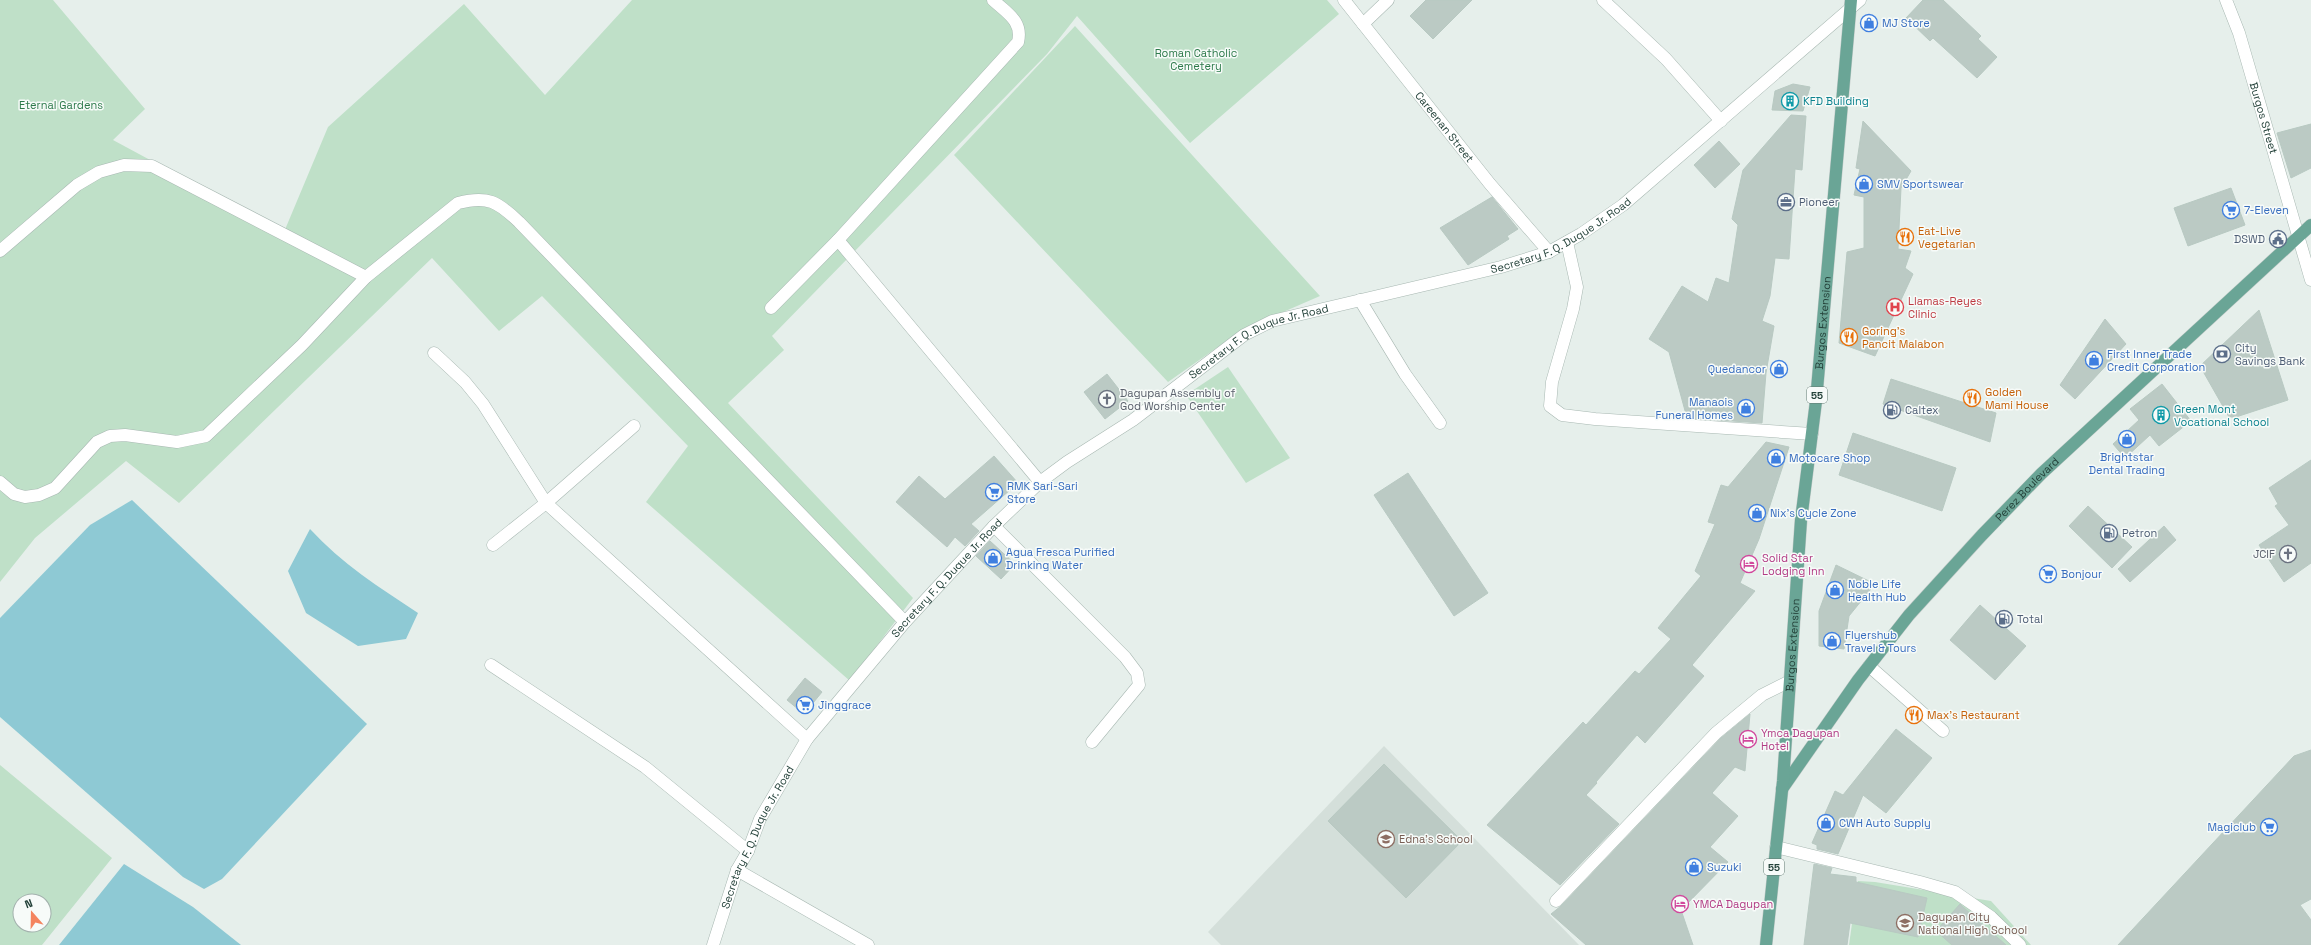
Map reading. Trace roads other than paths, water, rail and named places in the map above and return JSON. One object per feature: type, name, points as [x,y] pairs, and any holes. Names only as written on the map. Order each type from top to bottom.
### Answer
[{"type":"main road","name":"Burgos Extension","points":[[1782,790],[1803,497],[1812,434],[1850,5]]},
{"type":"main road","name":"Perez Boulevard","points":[[1782,790],[1869,666],[1920,604],[2041,474],[2311,225]]},
{"type":"main road","name":"55","points":[[1766,945],[1782,790]]},
{"type":"street","points":[[771,308],[838,240],[1018,42],[1020,32],[1016,21],[993,0]]},
{"type":"street","name":"Careenan Street","points":[[1344,0],[1490,184],[1549,252]]},
{"type":"street","points":[[1363,24],[1388,0]]},
{"type":"street","points":[[1603,0],[1666,59],[1721,121]]},
{"type":"street","name":"Secretary F. Q. Duque Jr. Road","points":[[713,945],[737,870],[748,851],[760,819],[807,739],[905,622],[994,526],[1040,482],[1067,462],[1134,420],[1244,335],[1272,321],[1501,267],[1549,252],[1567,242],[1623,205],[1721,121],[1850,5],[1860,0]]},
{"type":"street","name":"Burgos Street","points":[[2226,0],[2240,33],[2311,280]]},
{"type":"street","points":[[0,251],[77,185],[99,172],[124,165],[152,166],[366,278]]},
{"type":"street","points":[[0,482],[14,494],[25,497],[39,495],[56,488],[97,442],[110,436],[125,435],[177,442],[206,436],[302,344],[366,278],[458,203],[474,199],[491,201],[502,206],[905,622]]},
{"type":"street","points":[[838,240],[1040,482]]},
{"type":"street","points":[[1567,242],[1577,287],[1573,309],[1552,382],[1550,406],[1562,414],[1596,419],[1812,434]]},
{"type":"street","points":[[1360,300],[1405,374],[1440,424]]},
{"type":"street","points":[[434,353],[465,382],[483,404],[546,503],[807,739]]},
{"type":"street","points":[[493,545],[546,503],[634,426]]},
{"type":"street","points":[[994,526],[1125,657],[1137,673],[1140,685],[1092,742]]},
{"type":"street","points":[[490,665],[645,767],[748,851]]},
{"type":"street","points":[[1869,666],[1943,730]]},
{"type":"street","points":[[1556,901],[1716,733],[1762,695],[1790,681]]},
{"type":"street","points":[[1776,847],[1955,892],[1991,917],[2020,945]]},
{"type":"street","points":[[737,870],[868,945]]},
{"type":"water","points":[[132,500],[367,724],[222,879],[204,889],[183,877],[0,717],[0,618],[90,525]]},
{"type":"water","points":[[310,529],[348,564],[418,613],[406,639],[358,646],[306,613],[288,571]]},
{"type":"water","points":[[124,864],[193,907],[241,945],[59,945]]},
{"type":"place","name":"MJ Store","points":[[1869,23]]},
{"type":"place","name":"KFD Building","points":[[1790,101]]},
{"type":"place","name":"SMV Sportswear","points":[[1864,184]]},
{"type":"place","name":"Pioneer","points":[[1786,202]]},
{"type":"place","name":"7-Eleven","points":[[2231,210]]},
{"type":"place","name":"Eat-Live Vegetarian","points":[[1905,237]]},
{"type":"place","name":"DSWD","points":[[2278,239]]},
{"type":"place","name":"Llamas-Reyes Clinic","points":[[1895,307]]},
{"type":"place","name":"Goring's Pancit Malabon","points":[[1849,337]]},
{"type":"place","name":"City Savings Bank","points":[[2222,354]]},
{"type":"place","name":"First Inner Trade Credit Corporation","points":[[2094,360]]},
{"type":"place","name":"Quedancor","points":[[1779,369]]},
{"type":"place","name":"Golden Mami House","points":[[1972,398]]},
{"type":"place","name":"Dagupan Assembly of God Worship Center","points":[[1107,399]]},
{"type":"place","name":"Manaois Funeral Homes","points":[[1746,408]]},
{"type":"place","name":"Caltex","points":[[1892,410]]},
{"type":"place","name":"Green Mont Vocational School","points":[[2161,415]]},
{"type":"place","name":"Brightstar Dental Trading","points":[[2127,439]]},
{"type":"place","name":"Motocare Shop","points":[[1776,458]]},
{"type":"place","name":"RMK Sari-Sari Store","points":[[994,492]]},
{"type":"place","name":"Nix's Cycle Zone","points":[[1757,513]]},
{"type":"place","name":"Petron","points":[[2109,533]]},
{"type":"place","name":"JCIF","points":[[2288,554]]},
{"type":"place","name":"Agua Fresca Purified Drinking Water","points":[[993,558]]},
{"type":"place","name":"Solid Star Lodging Inn","points":[[1749,564]]},
{"type":"place","name":"Bonjour","points":[[2048,574]]},
{"type":"place","name":"Noble Life Health Hub","points":[[1835,590]]},
{"type":"place","name":"Total","points":[[2004,619]]},
{"type":"place","name":"Flyershub Travel & Tours","points":[[1832,641]]},
{"type":"place","name":"Jinggrace","points":[[805,705]]},
{"type":"place","name":"Max's Restaurant","points":[[1914,715]]},
{"type":"place","name":"Ymca Dagupan Hotel","points":[[1748,739]]},
{"type":"place","name":"CWH Auto Supply","points":[[1826,823]]},
{"type":"place","name":"Magiclub","points":[[2269,827]]},
{"type":"place","name":"Edna's School","points":[[1386,839]]},
{"type":"place","name":"Suzuki","points":[[1694,867]]},
{"type":"place","name":"YMCA Dagupan","points":[[1680,904]]},
{"type":"place","name":"Dagupan City National High School","points":[[1905,923]]},
{"type":"park label","name":"Roman Catholic Cemetery","points":[[1196,59]]},
{"type":"park label","name":"Eternal Gardens","points":[[61,105]]}]
